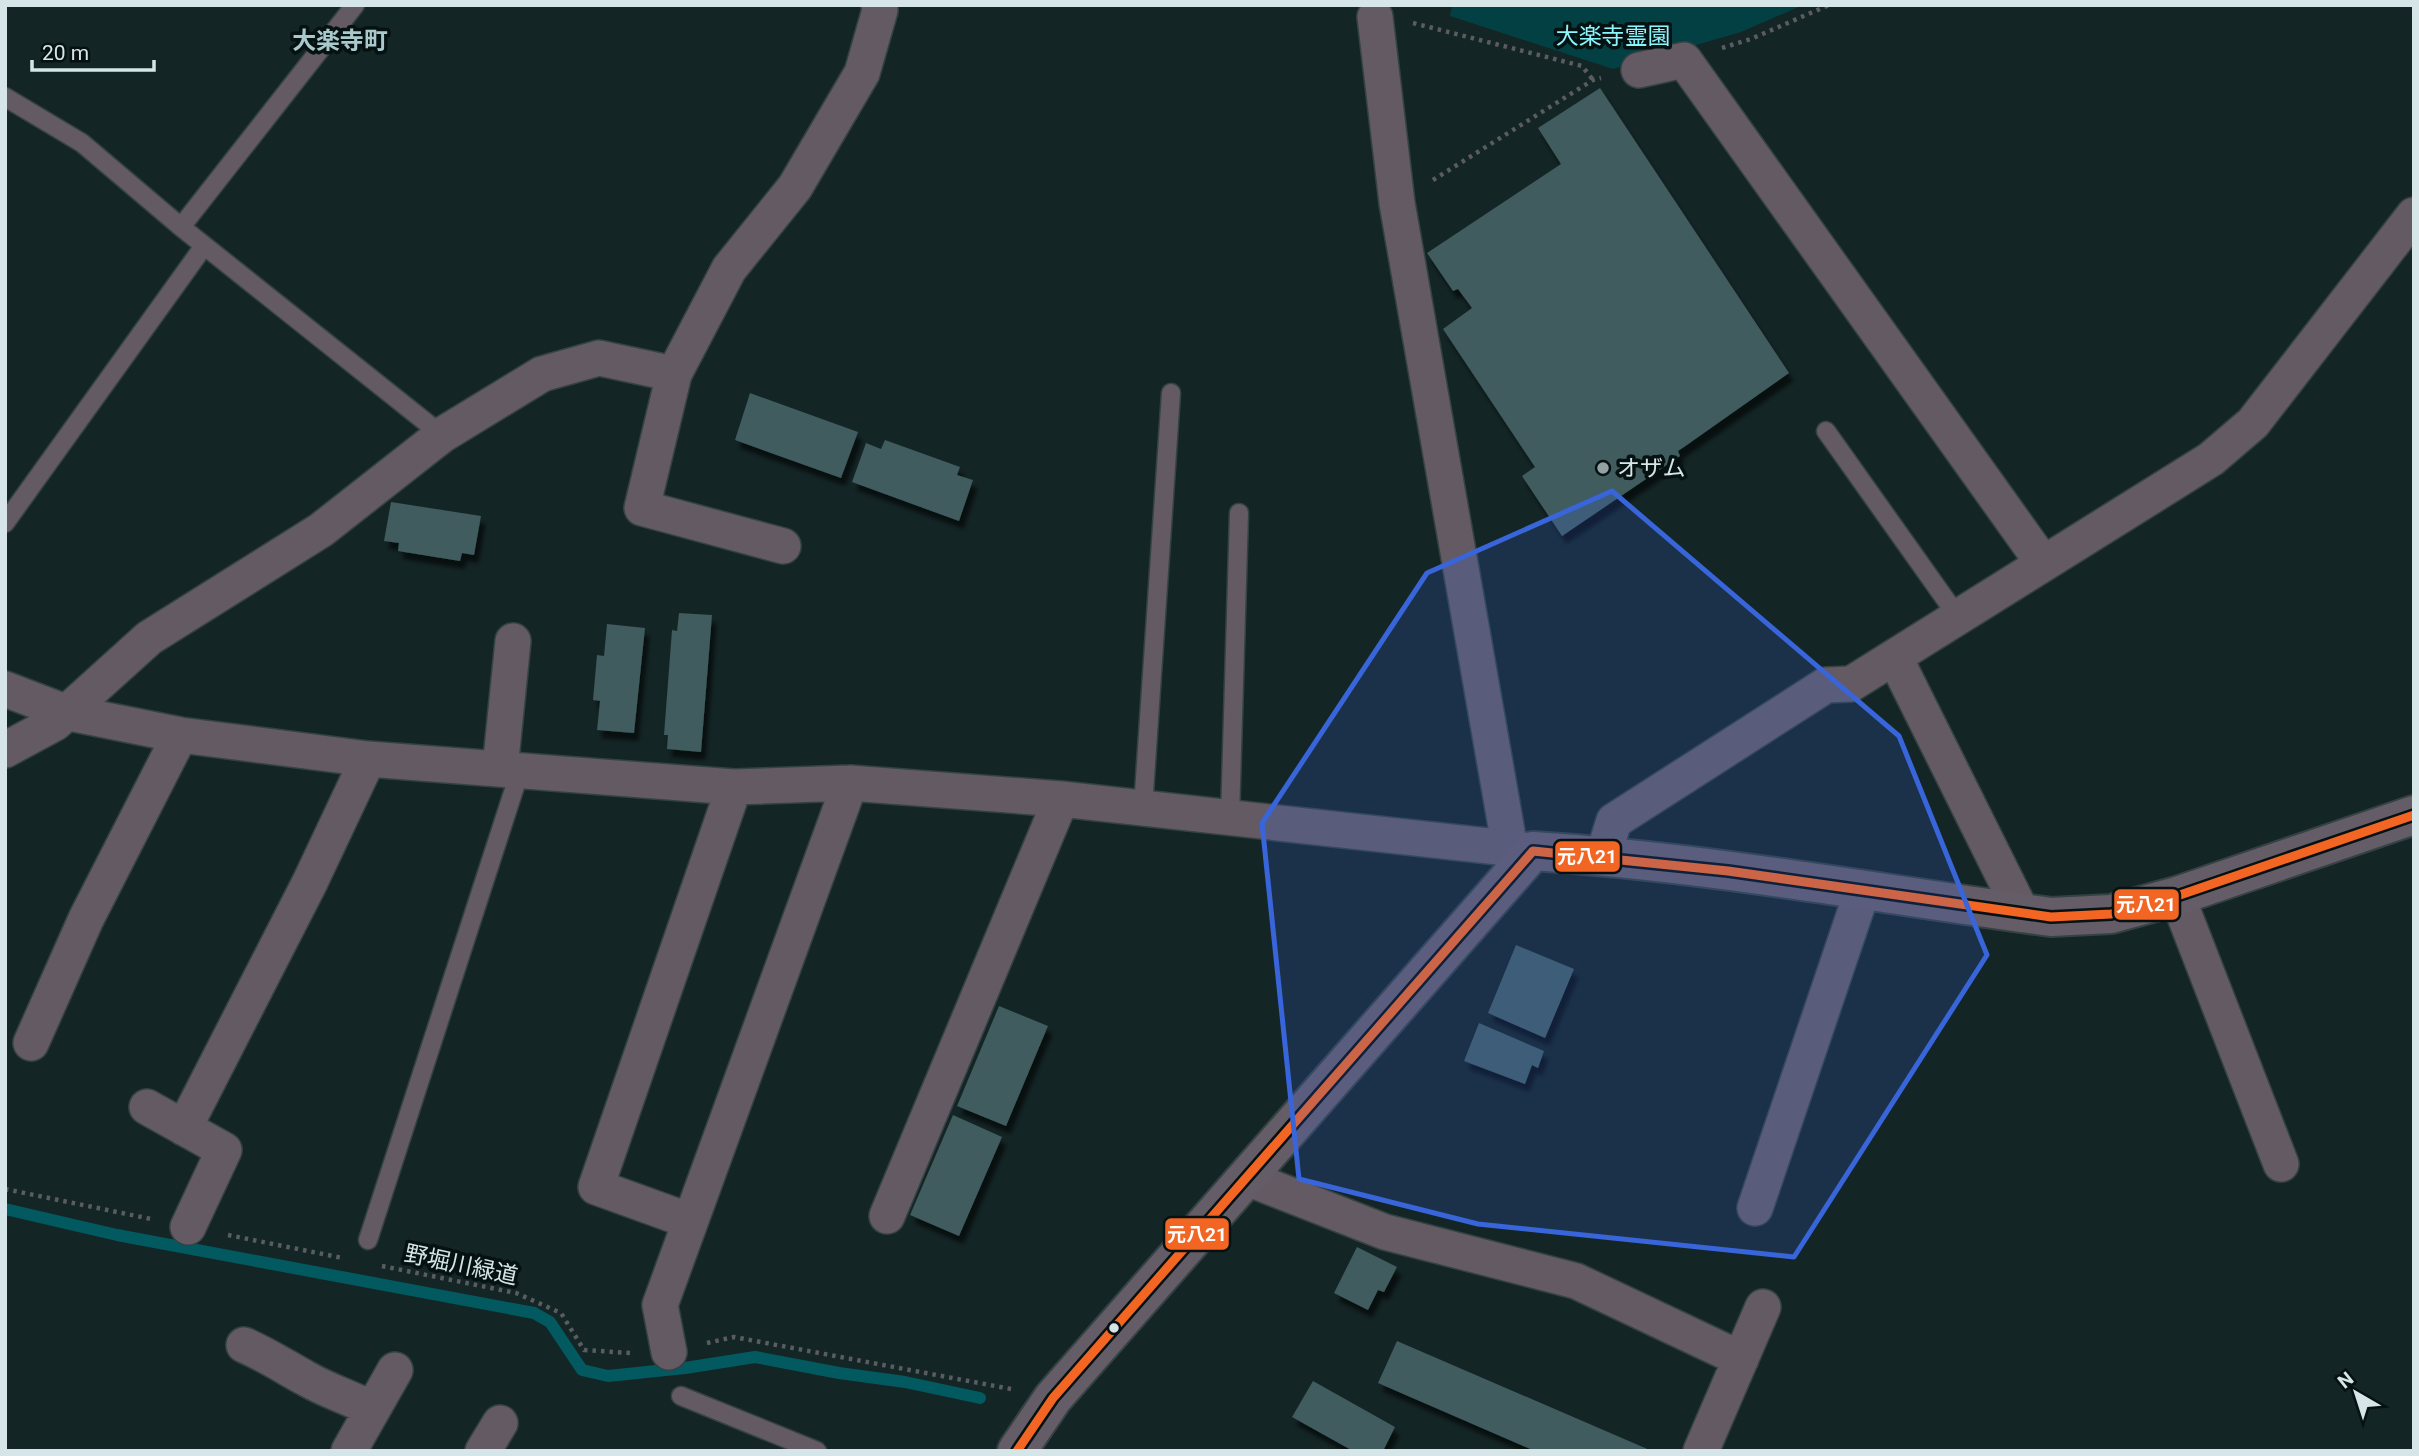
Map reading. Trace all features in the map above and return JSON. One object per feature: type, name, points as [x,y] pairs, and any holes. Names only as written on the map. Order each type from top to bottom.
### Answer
[{"type":"street","points":[[783,546],[642,508],[674,374],[729,269],[795,187],[862,73],[880,5]]},
{"type":"street","points":[[1372,11],[1397,203],[1522,850]]},
{"type":"street","points":[[1639,70],[1684,61],[2043,563]]},
{"type":"street","points":[[1603,856],[1614,821],[1826,685],[1851,684],[2211,459],[2253,424],[2414,215]]},
{"type":"street","points":[[5,750],[55,723],[149,638],[321,530],[442,435],[542,374],[599,358],[674,374]]},
{"type":"street","points":[[510,770],[513,642]]},
{"type":"street","points":[[1895,657],[2022,913]]},
{"type":"street","points":[[5,689],[65,712],[180,736],[368,759],[734,787],[850,783],[1061,799],[1522,850],[1603,856],[1863,889],[2051,917],[2110,914],[2177,896],[2414,815]]},
{"type":"street","points":[[31,1043],[86,919],[180,736]]},
{"type":"street","points":[[184,1128],[310,882],[368,759]]},
{"type":"street","points":[[669,1352],[660,1305],[850,783]]},
{"type":"street","points":[[690,1221],[596,1187],[734,787]]},
{"type":"street","points":[[887,1216],[1061,799]]},
{"type":"street","points":[[1017,1451],[1053,1398],[1247,1178],[1522,850]]},
{"type":"street","points":[[1755,1208],[1863,889]]},
{"type":"street","points":[[2177,896],[2281,1164]]},
{"type":"street","points":[[147,1107],[224,1150],[188,1227]]},
{"type":"street","points":[[1247,1178],[1385,1232],[1576,1281],[1741,1359]]},
{"type":"street","points":[[1701,1451],[1763,1307]]},
{"type":"street","points":[[244,1345],[276,1359],[308,1380],[372,1409]]},
{"type":"street","points":[[349,1451],[395,1370]]},
{"type":"lane","points":[[181,227],[355,5]]},
{"type":"lane","points":[[5,97],[82,143],[204,246],[442,435]]},
{"type":"lane","points":[[5,523],[204,246]]},
{"type":"lane","points":[[1143,808],[1171,393]]},
{"type":"lane","points":[[1826,431],[1958,617]]},
{"type":"lane","points":[[1230,818],[1239,513]]},
{"type":"lane","points":[[368,1240],[510,770]]},
{"type":"lane","points":[[681,1396],[817,1451]]},
{"type":"path","points":[[1684,61],[1751,39],[1829,5]]},
{"type":"path","points":[[1372,11],[1582,66],[1592,80]]},
{"type":"path","points":[[1397,203],[1592,80],[1639,70]]},
{"type":"path","points":[[5,1189],[352,1260]]},
{"type":"path","name":"野堀川緑道","points":[[379,1266],[516,1293],[561,1313],[584,1350],[652,1355],[734,1337],[1053,1398]]},
{"type":"highlighted area","points":[[1612,491],[1899,736],[1987,955],[1794,1257],[1478,1224],[1299,1179],[1262,823],[1427,573]]},
{"type":"green space","name":"大楽寺霊園","points":[[1452,5],[1803,5],[1741,32],[1613,69],[1450,16]]},
{"type":"building","points":[[1600,88],[1789,373],[1678,451],[1680,456],[1562,536],[1522,476],[1535,467],[1443,329],[1472,308],[1458,289],[1453,291],[1427,253],[1561,164],[1538,128]]},
{"type":"building","points":[[750,393],[858,432],[841,478],[735,440]]},
{"type":"building","points":[[885,440],[960,467],[957,475],[973,480],[959,521],[852,482],[866,443],[881,449]]},
{"type":"building","points":[[391,502],[481,516],[474,555],[462,553],[460,561],[398,551],[399,543],[384,541]]},
{"type":"building","points":[[679,613],[712,615],[701,752],[667,749],[668,735],[664,735],[672,630],[677,631]]},
{"type":"building","points":[[607,624],[645,628],[634,733],[597,730],[600,701],[593,700],[597,655],[604,656]]},
{"type":"building","points":[[1516,945],[1574,969],[1545,1038],[1488,1013]]},
{"type":"building","points":[[999,1006],[1048,1026],[1006,1126],[957,1106]]},
{"type":"building","points":[[1479,1023],[1544,1051],[1538,1068],[1532,1065],[1525,1084],[1464,1061]]},
{"type":"building","points":[[953,1115],[1002,1137],[959,1236],[910,1215]]},
{"type":"building","points":[[1357,1247],[1397,1267],[1384,1292],[1378,1290],[1368,1310],[1334,1293]]},
{"type":"building","points":[[1397,1341],[1652,1451],[1535,1451],[1378,1383]]},
{"type":"building","points":[[1313,1381],[1395,1427],[1383,1451],[1353,1451],[1292,1417]]},
{"type":"waterway","points":[[5,1209],[117,1235],[534,1313],[550,1322],[582,1370],[608,1376],[755,1357],[905,1382],[980,1398]]},
{"type":"transit line","name":"元八21","points":[[1017,1451],[1053,1398],[1533,851],[1728,871],[2051,917],[2111,914],[2177,896],[2414,815]]},
{"type":"place","name":"オザム","points":[[1603,468]]},
{"type":"district","name":"大楽寺町","points":[[340,41]]}]
